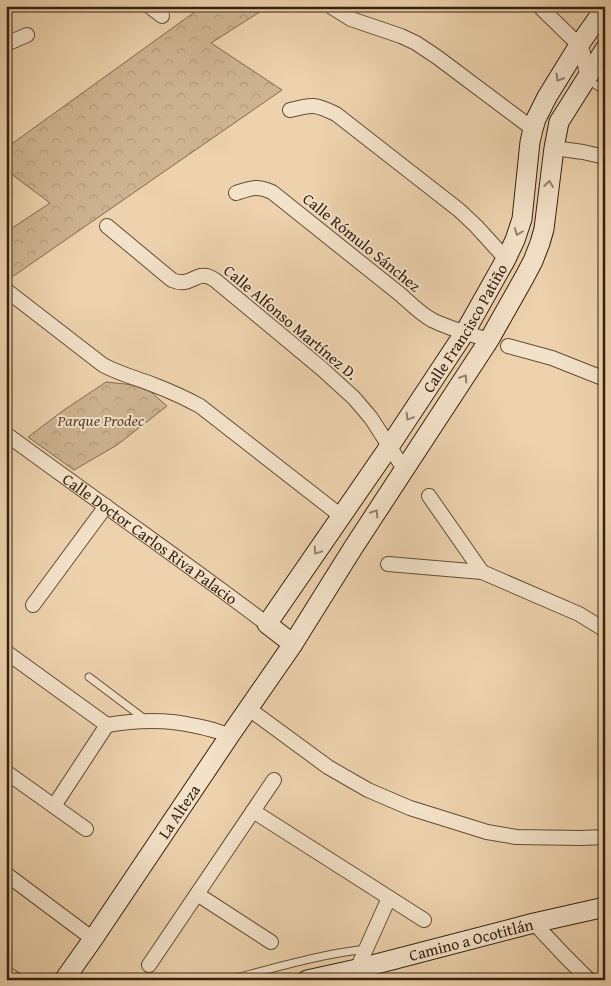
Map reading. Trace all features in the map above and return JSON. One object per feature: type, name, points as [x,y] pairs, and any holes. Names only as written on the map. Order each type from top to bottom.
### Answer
[{"type":"street","points":[[148,6],[162,16]]},
{"type":"street","points":[[330,6],[352,19],[416,43],[533,128]]},
{"type":"street","points":[[539,6],[580,45],[587,76]]},
{"type":"street","name":"Calle Francisco Patiño","points":[[267,624],[465,332],[506,259],[521,226],[533,128],[536,120],[547,97],[605,8]]},
{"type":"street","points":[[6,44],[27,35]]},
{"type":"street","name":"Calle Francisco Patiño","points":[[293,644],[404,469],[489,340],[533,261],[544,229],[559,122],[605,49]]},
{"type":"street","points":[[290,110],[309,105],[320,106],[336,114],[459,210],[506,259]]},
{"type":"street","points":[[554,148],[605,157]]},
{"type":"street","name":"Calle Rómulo Sánchez","points":[[236,193],[257,187],[272,192],[432,320],[489,340]]},
{"type":"street","points":[[524,209],[546,213]]},
{"type":"street","name":"Calle Alfonso Martínez D.","points":[[107,226],[178,283],[184,283],[207,275],[216,280],[354,398],[371,418],[389,446]]},
{"type":"street","points":[[6,290],[103,365],[200,406],[341,516]]},
{"type":"street","points":[[508,346],[552,358],[605,379]]},
{"type":"street","name":"Calle Doctor Carlos Riva Palacio","points":[[6,434],[190,566],[293,644]]},
{"type":"street","points":[[389,446],[404,469]]},
{"type":"street","points":[[429,496],[482,572]]},
{"type":"street","points":[[33,605],[106,506]]},
{"type":"street","points":[[388,564],[482,572],[579,614],[605,630]]},
{"type":"street","name":"La Alteza","points":[[69,978],[230,734],[293,644]]},
{"type":"street","points":[[6,652],[107,725],[130,721],[182,723],[230,734]]},
{"type":"street","points":[[249,708],[328,767],[368,790],[410,808],[487,832],[516,837],[605,837]]},
{"type":"street","points":[[54,806],[107,725]]},
{"type":"street","points":[[6,772],[86,829]]},
{"type":"street","points":[[149,965],[274,780]]},
{"type":"street","points":[[253,811],[424,920]]},
{"type":"street","points":[[6,874],[93,939]]},
{"type":"street","points":[[197,894],[271,942]]},
{"type":"street","points":[[357,969],[389,898]]},
{"type":"street","name":"Camino a Ocotitlán","points":[[306,980],[357,969],[605,906]]},
{"type":"street","points":[[534,923],[589,980]]},
{"type":"street","points":[[6,973],[16,980]]},
{"type":"lane","points":[[587,76],[593,84],[605,91]]},
{"type":"lane","points":[[89,677],[147,721]]},
{"type":"lane","points":[[229,980],[347,951],[367,949]]},
{"type":"green space","points":[[203,6],[269,6],[211,43],[282,90],[12,277],[6,272],[6,232],[50,203],[6,170],[6,148]]},
{"type":"green space","name":"Parque Prodec","points":[[106,382],[144,386],[167,406],[117,445],[74,470],[28,437],[64,410]]}]
